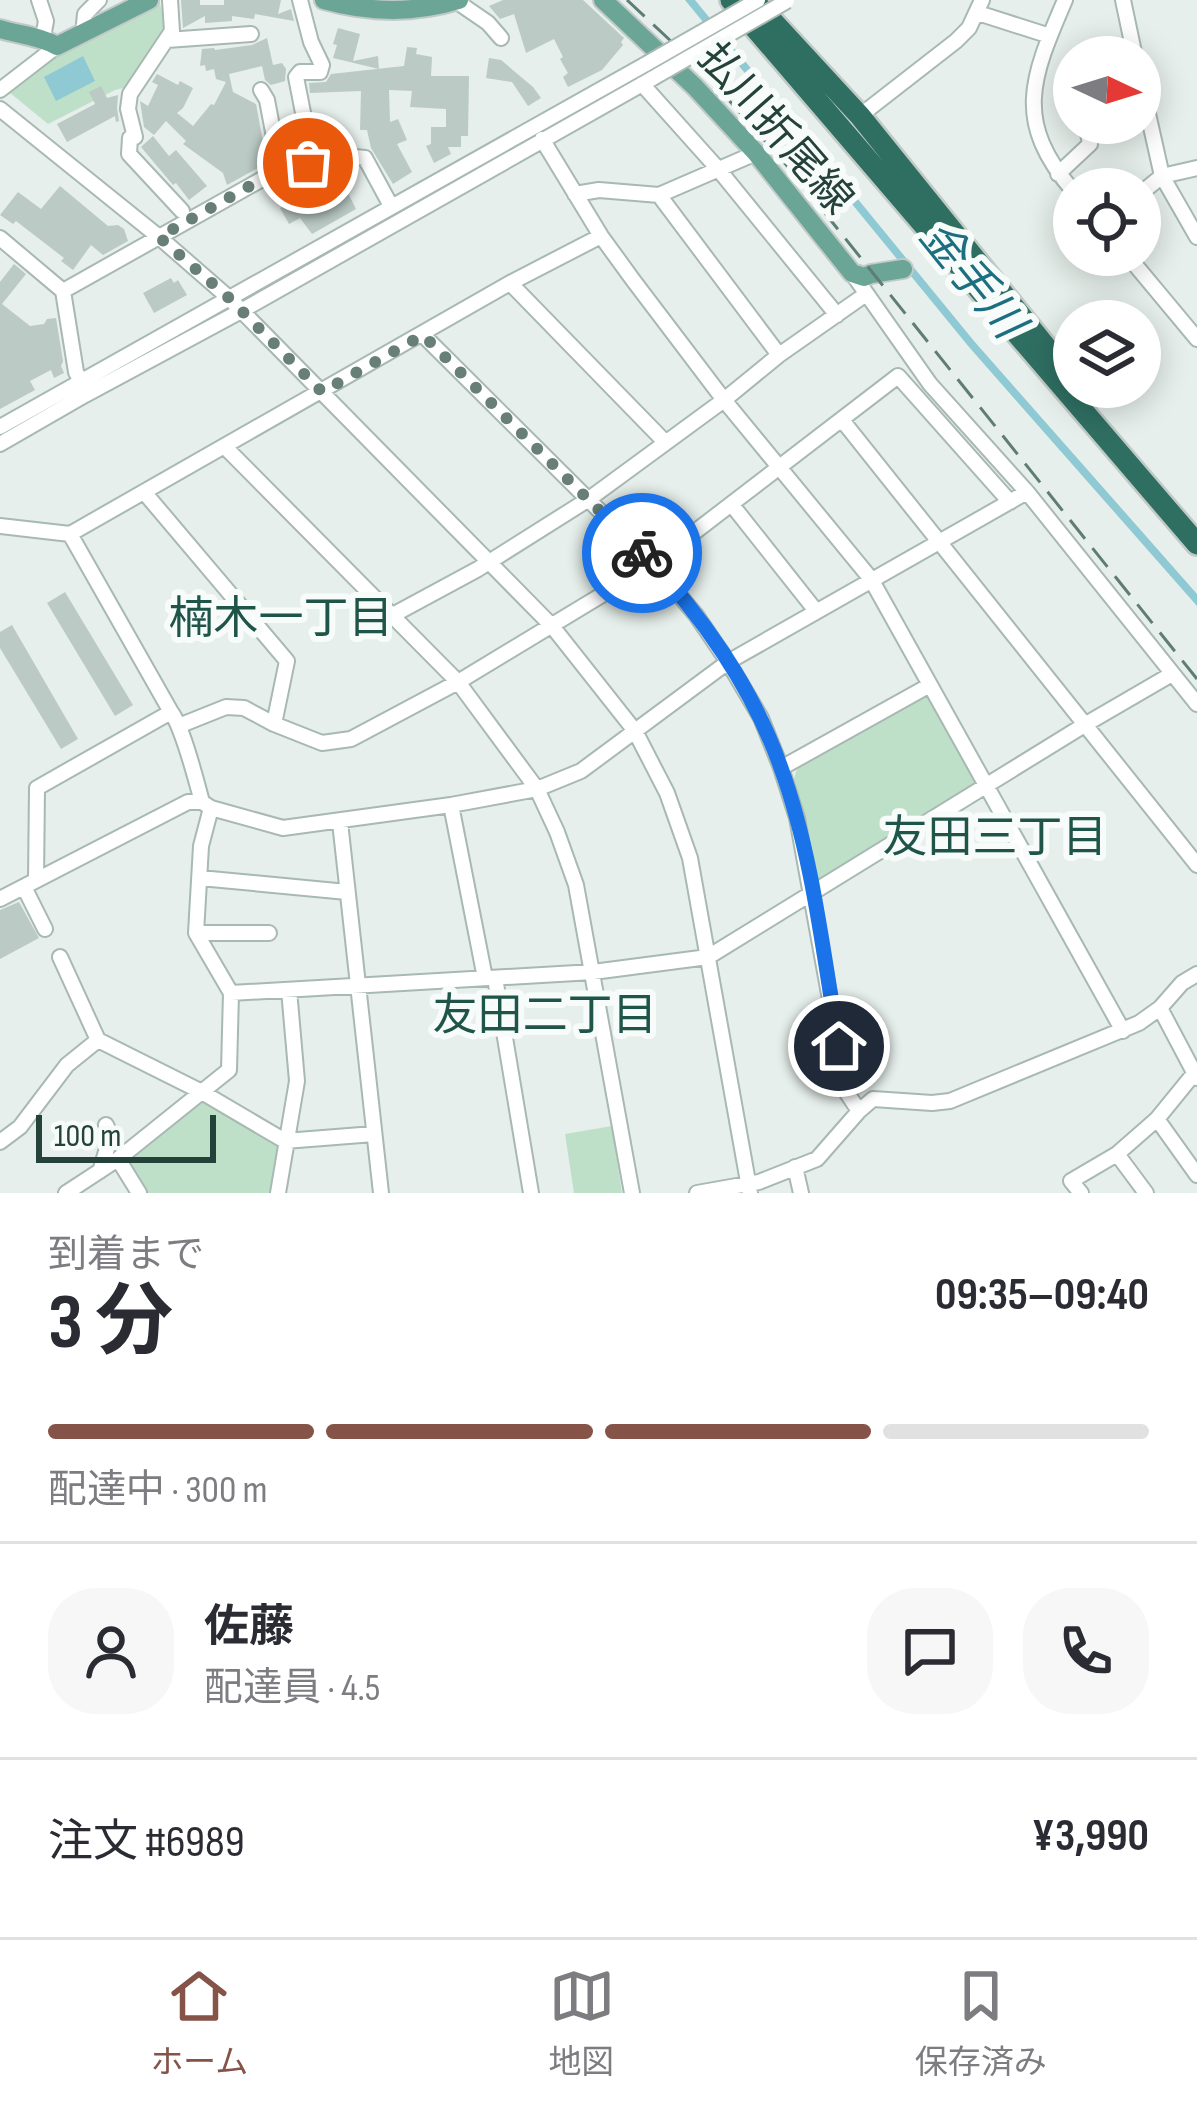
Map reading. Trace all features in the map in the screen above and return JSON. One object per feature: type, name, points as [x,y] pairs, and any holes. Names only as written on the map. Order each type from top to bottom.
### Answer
[{"type":"highway","points":[[731,0],[852,123],[1053,356]]},
{"type":"highway","points":[[755,0],[1035,358],[1197,544]]},
{"type":"highway","points":[[1098,408],[1197,523]]},
{"type":"main road","points":[[0,29],[50,42],[82,16],[149,0]]},
{"type":"main road","points":[[324,0],[351,8],[399,12],[452,2]]},
{"type":"main road","name":"払川折尾線","points":[[603,0],[756,153],[852,273],[865,278],[903,269]]},
{"type":"street","points":[[0,90],[50,42],[39,0]]},
{"type":"street","points":[[82,16],[99,0]]},
{"type":"street","points":[[170,0],[172,31],[130,94],[128,109],[135,137],[130,138],[129,154],[182,211]]},
{"type":"street","points":[[300,0],[322,65],[320,72],[300,72],[296,77],[308,163]]},
{"type":"street","points":[[401,0],[452,2],[488,23],[501,38]]},
{"type":"street","points":[[0,444],[542,139],[647,75],[755,0]]},
{"type":"street","points":[[0,427],[391,206],[787,0]]},
{"type":"street","points":[[1054,168],[1036,133],[1033,106],[1037,77],[1065,0]]},
{"type":"street","points":[[1123,0],[1131,36]]},
{"type":"street","points":[[852,123],[956,41],[980,6],[1050,36]]},
{"type":"street","points":[[167,40],[251,34]]},
{"type":"street","points":[[647,75],[837,315]]},
{"type":"street","points":[[261,90],[280,169]]},
{"type":"street","points":[[0,109],[229,298],[552,626],[635,731],[668,793],[690,858],[749,1188]]},
{"type":"street","points":[[542,139],[601,236],[724,400],[871,579],[1123,1031]]},
{"type":"street","points":[[1064,168],[1090,144]]},
{"type":"street","points":[[1155,144],[1162,176],[1197,237]]},
{"type":"street","points":[[575,194],[598,190],[659,195],[756,153]]},
{"type":"street","points":[[63,291],[280,169],[365,158],[391,206]]},
{"type":"street","points":[[1162,176],[1197,167]]},
{"type":"street","points":[[659,195],[779,355]]},
{"type":"street","points":[[0,526],[70,534],[601,236]]},
{"type":"street","points":[[0,238],[63,291],[80,380]]},
{"type":"street","points":[[852,273],[930,384],[1027,492],[1197,704]]},
{"type":"street","points":[[1144,276],[1197,339]]},
{"type":"street","points":[[510,284],[665,442]]},
{"type":"street","points":[[391,616],[589,499],[859,299]]},
{"type":"street","points":[[423,335],[653,564],[696,615],[761,718],[797,818],[847,1093],[860,1111]]},
{"type":"street","points":[[181,725],[226,707],[244,708],[322,742],[351,739],[458,682],[653,564],[898,376],[1010,502]]},
{"type":"street","points":[[842,420],[1197,865]]},
{"type":"street","points":[[225,447],[458,682],[537,789],[576,885],[632,1193]]},
{"type":"street","points":[[144,492],[287,661],[274,724]]},
{"type":"street","points":[[0,899],[188,802],[283,828],[537,789],[581,771],[728,662],[1027,492]]},
{"type":"street","points":[[732,506],[816,611]]},
{"type":"street","points":[[66,1193],[118,1159],[229,1070],[232,993],[196,934],[207,805],[182,742],[181,725],[70,534]]},
{"type":"street","points":[[232,993],[593,972],[708,957],[1172,674]]},
{"type":"street","points":[[781,768],[930,686]]},
{"type":"street","points":[[44,929],[30,884],[37,788],[170,712]]},
{"type":"street","points":[[451,805],[531,1193]]},
{"type":"street","points":[[340,822],[381,1193]]},
{"type":"street","points":[[200,878],[347,892]]},
{"type":"street","points":[[196,934],[269,933]]},
{"type":"street","points":[[60,957],[98,1040],[285,1141],[374,1134]]},
{"type":"street","points":[[697,1193],[749,1188],[817,1159],[874,1099],[950,1101],[1123,1031],[1160,1008],[1197,974]]},
{"type":"street","points":[[278,1193],[297,1081],[289,990]]},
{"type":"street","points":[[1081,1193],[1071,1181],[1117,1154],[1157,1119],[1196,1073],[1160,1008]]},
{"type":"street","points":[[0,1142],[20,1126],[67,1065],[98,1040]]},
{"type":"street","points":[[1157,1119],[1197,1175]]},
{"type":"street","points":[[99,1171],[111,1136],[106,1125]]},
{"type":"street","points":[[1117,1154],[1146,1193]]},
{"type":"street","points":[[118,1159],[139,1193]]},
{"type":"street","points":[[794,1167],[801,1193]]},
{"type":"green space","points":[[159,0],[164,32],[128,87],[48,124],[9,92],[62,53]]},
{"type":"green space","points":[[926,694],[932,697],[974,778],[974,787],[819,880],[813,878],[806,826],[793,782],[797,769]]},
{"type":"green space","points":[[201,1097],[280,1147],[275,1193],[142,1193],[126,1159]]},
{"type":"green space","points":[[612,1126],[622,1193],[574,1193],[565,1134]]},
{"type":"water","points":[[685,0],[695,0],[974,341],[1197,594],[1197,606],[969,347]]},
{"type":"water","points":[[83,56],[95,81],[56,101],[44,77]]},
{"type":"building","points":[[181,0],[224,5],[224,0],[281,0],[278,14],[291,9],[294,21],[255,14],[254,19],[232,16],[232,21],[205,23],[205,16],[183,28]]},
{"type":"building","points":[[503,0],[583,0],[624,38],[623,45],[602,70],[568,87],[563,77],[568,73],[554,39],[526,53],[514,14],[500,19],[489,6]]},
{"type":"building","points":[[338,28],[360,34],[353,61],[378,56],[379,69],[333,58]]},
{"type":"building","points":[[267,38],[273,65],[282,63],[286,69],[285,81],[271,85],[262,66],[229,74],[233,92],[256,104],[267,163],[227,185],[223,173],[183,144],[186,141],[166,121],[154,135],[144,127],[140,101],[148,106],[158,85],[152,82],[157,74],[178,85],[180,81],[193,88],[177,113],[193,126],[214,105],[226,82],[216,79],[214,69],[206,71],[205,65],[200,66],[202,49],[252,45]]},
{"type":"building","points":[[407,47],[432,57],[431,76],[469,76],[468,136],[461,136],[461,147],[448,147],[451,154],[434,163],[426,146],[431,144],[431,127],[446,127],[446,109],[410,107],[412,91],[389,90],[390,122],[398,119],[407,140],[397,144],[412,172],[393,184],[371,148],[367,130],[360,130],[361,91],[310,93],[309,83],[326,82],[331,74],[404,66]]},
{"type":"building","points":[[489,58],[501,60],[541,98],[528,106],[512,82],[486,78]]},
{"type":"building","points":[[101,86],[107,98],[118,95],[119,121],[115,116],[67,142],[57,124],[95,104],[89,92]]},
{"type":"building","points":[[153,136],[169,156],[176,150],[207,186],[189,200],[141,147]]},
{"type":"building","points":[[320,174],[331,193],[345,187],[356,209],[312,234],[300,218],[289,224],[280,208],[288,204],[277,183]]},
{"type":"building","points":[[60,186],[108,226],[124,229],[128,241],[103,255],[91,245],[73,270],[16,221],[13,224],[0,215],[18,192],[41,209]]},
{"type":"building","points":[[14,264],[26,274],[2,304],[30,326],[56,318],[64,373],[54,378],[51,370],[30,381],[35,390],[0,409],[0,282]]},
{"type":"building","points":[[171,278],[174,283],[178,280],[187,295],[154,313],[143,293]]},
{"type":"building","points":[[65,592],[133,705],[115,716],[47,603]]},
{"type":"building","points":[[12,625],[78,739],[61,749],[0,648],[0,632]]},
{"type":"building","points":[[19,902],[39,938],[0,959],[0,910]]},
{"type":"railway","points":[[627,0],[704,72],[789,168],[1197,679]]},
{"type":"way so far","points":[[308,163],[280,169],[159,237],[229,298],[322,392],[423,335],[642,553]]},
{"type":"district","name":"楠木一丁目","points":[[281,619]]},
{"type":"district","name":"友田三丁目","points":[[995,838]]},
{"type":"district","name":"友田二丁目","points":[[545,1016]]},
{"type":"route","points":[[642,553],[696,615],[728,662],[761,718],[781,768],[797,818],[839,1046]]},
{"type":"water label","name":"金手川","points":[[971,280]]}]
